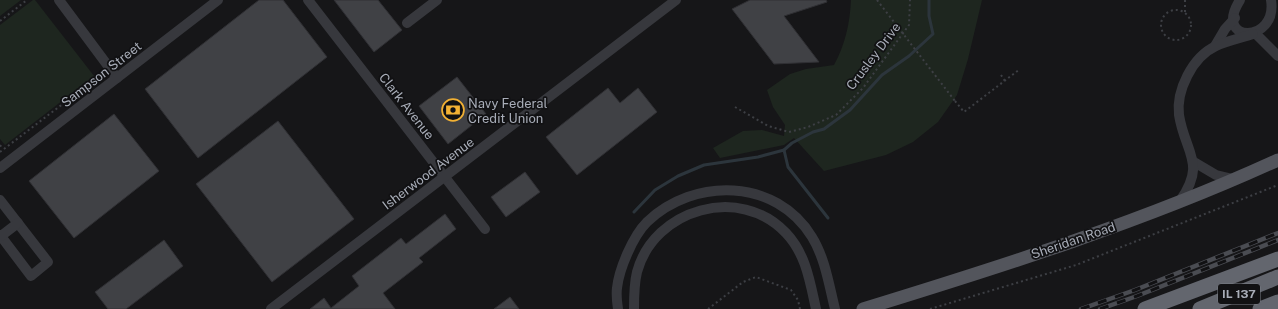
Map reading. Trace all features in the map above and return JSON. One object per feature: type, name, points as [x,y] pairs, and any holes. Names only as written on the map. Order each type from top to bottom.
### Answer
[{"type":"highway","points":[[1145,309],[1278,259]]},
{"type":"highway","name":"IL 137","points":[[1200,309],[1278,277]]},
{"type":"highway","name":"IL 137","points":[[1260,309],[1278,302]]},
{"type":"main road","name":"Sheridan Road","points":[[866,308],[1075,240],[1180,201],[1278,160]]},
{"type":"street","points":[[59,0],[117,78]]},
{"type":"street","name":"Sampson Street","points":[[0,168],[218,0]]},
{"type":"street","name":"Clark Avenue","points":[[308,0],[485,229]]},
{"type":"street","points":[[407,23],[437,0]]},
{"type":"street","name":"Isherwood Avenue","points":[[271,309],[676,0]]},
{"type":"street","points":[[1215,46],[1255,34],[1260,34],[1270,29],[1277,18],[1275,6],[1271,0]]},
{"type":"street","points":[[1236,2],[1235,18],[1241,28],[1255,34],[1278,56]]},
{"type":"street","points":[[1180,201],[1191,183],[1194,172],[1194,162],[1179,116],[1179,99],[1190,72],[1198,61],[1215,46],[1225,29],[1235,18]]},
{"type":"street","points":[[1194,162],[1216,175],[1233,179]]},
{"type":"street","points":[[618,309],[617,288],[622,268],[632,244],[646,223],[667,207],[690,196],[715,190],[740,191],[766,197],[786,208],[804,226],[815,242],[824,264],[835,309]]},
{"type":"street","points":[[0,200],[18,223],[48,262],[30,276],[1,236],[18,223]]},
{"type":"street","points":[[634,309],[637,272],[646,252],[655,238],[666,227],[684,216],[697,210],[719,207],[739,209],[765,217],[786,233],[803,260],[816,309]]},
{"type":"path","points":[[0,21],[27,0]]},
{"type":"path","points":[[877,0],[964,112],[1020,69]]},
{"type":"path","name":"Crusley Drive","points":[[736,107],[768,126],[790,132],[808,127],[836,115],[863,88],[908,25],[910,0]]},
{"type":"path","points":[[1185,0],[1185,14],[1191,23],[1189,33],[1182,40],[1177,41],[1167,38],[1164,35],[1160,25],[1164,16],[1177,10],[1185,14]]},
{"type":"path","points":[[1001,75],[1005,80]]},
{"type":"path","points":[[0,152],[98,77]]},
{"type":"path","points":[[0,145],[3,149]]},
{"type":"path","points":[[930,309],[1076,265],[1278,184]]},
{"type":"path","points":[[708,309],[743,282],[756,277],[791,290],[798,300],[800,309]]},
{"type":"shaded area","points":[[0,0],[21,0],[0,16]]},
{"type":"shaded area","points":[[35,0],[94,76],[5,145],[0,139],[0,25]]},
{"type":"shaded area","points":[[851,0],[982,0],[968,59],[957,95],[938,122],[913,142],[886,155],[824,171],[794,138],[784,145],[720,158],[713,148],[743,131],[762,130],[784,136],[785,125],[773,107],[767,90],[790,74],[806,69],[834,65],[846,34]]},
{"type":"building","points":[[259,0],[283,0],[327,57],[198,158],[145,89]]},
{"type":"building","points":[[334,0],[378,0],[402,30],[374,52]]},
{"type":"building","points":[[750,0],[826,0],[827,2],[784,16],[819,62],[774,64],[732,9]]},
{"type":"building","name":"Navy Federal Credit Union","points":[[457,77],[486,114],[448,144],[419,106]]},
{"type":"building","points":[[608,88],[620,103],[638,88],[657,112],[577,175],[546,137]]},
{"type":"building","points":[[114,114],[159,171],[74,238],[29,181]]},
{"type":"building","points":[[278,121],[354,219],[272,282],[196,184]]},
{"type":"building","points":[[525,172],[540,192],[506,217],[491,197]]},
{"type":"building","points":[[445,214],[456,229],[419,258],[423,262],[383,293],[395,309],[310,309],[324,298],[331,308],[359,286],[352,276],[401,238],[406,244]]},
{"type":"building","points":[[164,240],[183,266],[126,309],[108,309],[95,292]]},
{"type":"building","points":[[510,297],[519,309],[494,309]]},
{"type":"waterway","points":[[634,212],[655,190],[678,176],[704,165],[758,157],[784,150],[792,143],[813,132],[824,129],[850,110],[882,75],[909,56],[933,34],[929,16],[929,0]]},
{"type":"waterway","points":[[784,150],[788,167],[828,218]]},
{"type":"railway","points":[[1081,309],[1135,290],[1278,233]]},
{"type":"railway","points":[[1100,309],[1137,296],[1278,240]]},
{"type":"place","name":"Navy Federal Credit Union","points":[[453,110]]}]
